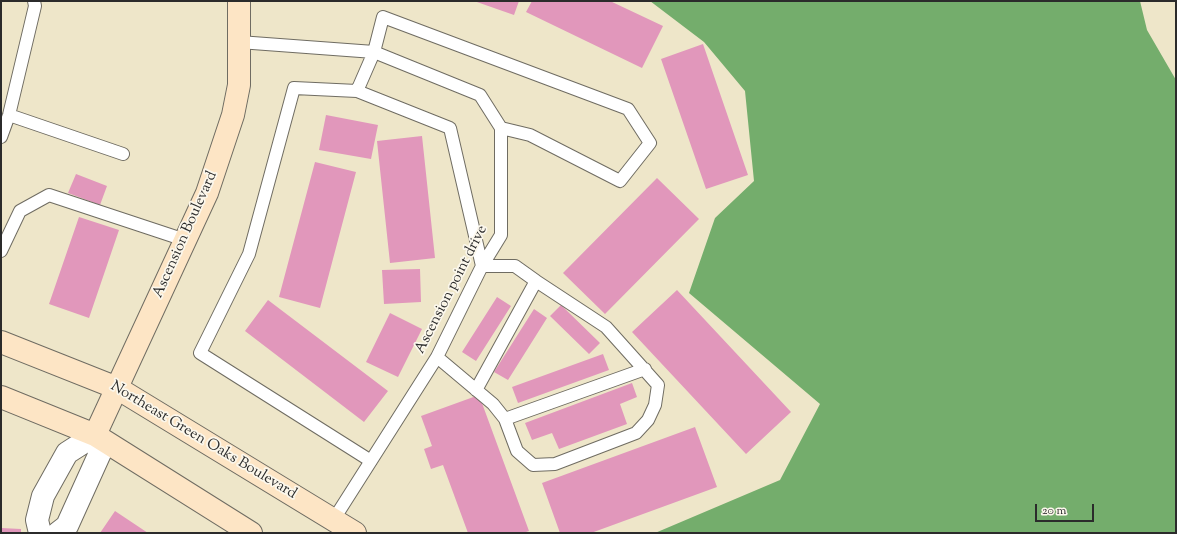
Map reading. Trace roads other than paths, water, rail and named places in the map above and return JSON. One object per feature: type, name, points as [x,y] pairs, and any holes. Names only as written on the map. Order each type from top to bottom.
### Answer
[{"type":"main road","name":"Ascension Boulevard","points":[[95,435],[207,193],[233,115],[239,85],[239,1]]},
{"type":"main road","name":"Northeast Green Oaks Boulevard","points":[[1,342],[117,388],[356,533]]},
{"type":"main road","points":[[1,397],[95,435],[251,533]]},
{"type":"street","points":[[40,533],[37,520],[43,496],[69,450],[95,435],[100,453],[67,526],[58,533]]},
{"type":"lane","points":[[1,137],[10,115],[35,6],[34,1]]},
{"type":"lane","points":[[239,42],[374,52],[480,95],[501,128],[530,134],[620,181],[650,143],[628,110],[383,17],[374,52],[357,91]]},
{"type":"lane","points":[[371,461],[200,353],[249,254],[294,88],[357,91],[450,128],[482,266],[515,266],[536,282],[606,327],[645,369],[658,385],[659,390],[655,405],[648,420],[636,433],[555,464],[533,465],[517,452],[505,419],[493,404],[437,358]]},
{"type":"lane","points":[[10,115],[123,154]]},
{"type":"lane","name":"Ascension point drive","points":[[334,519],[437,358],[482,266],[501,235],[501,128]]},
{"type":"lane","points":[[1,251],[20,211],[49,195],[185,240]]},
{"type":"lane","points":[[476,390],[536,282]]},
{"type":"lane","points":[[505,419],[645,369]]}]
